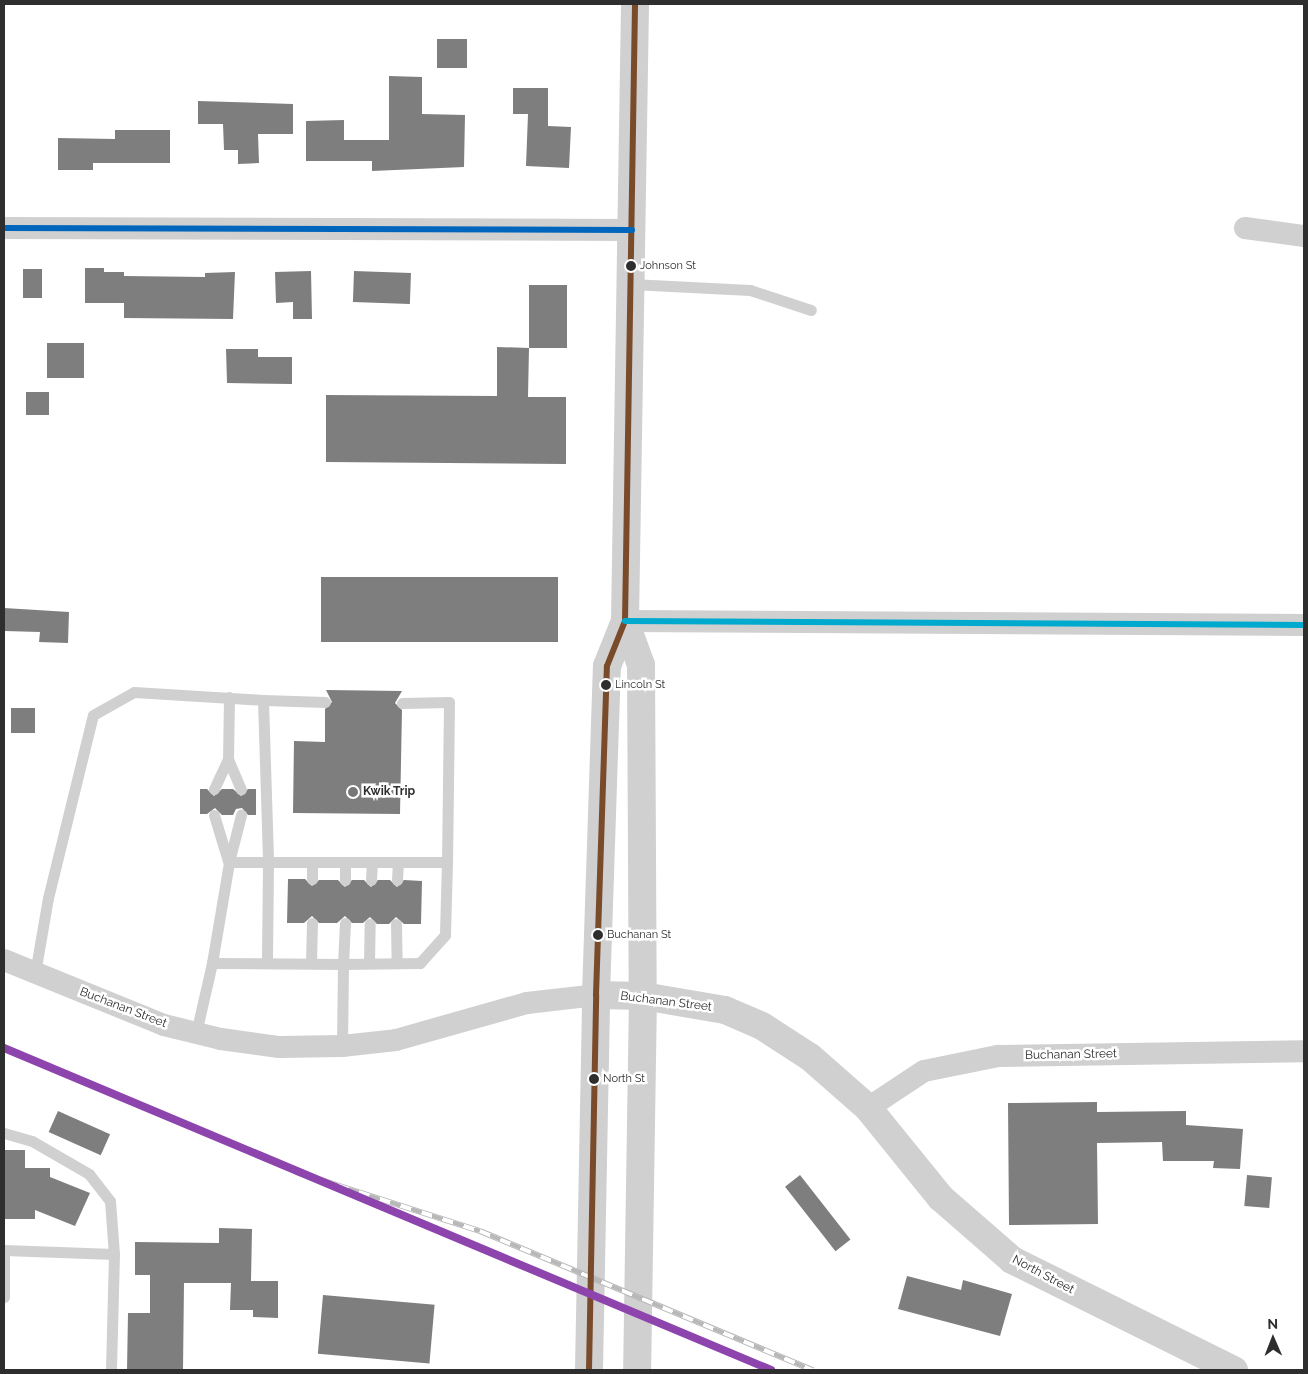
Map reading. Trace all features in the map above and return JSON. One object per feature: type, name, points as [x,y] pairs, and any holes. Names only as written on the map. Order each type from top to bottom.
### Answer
[{"type":"street","points":[[589,1370],[596,995],[607,666],[625,621],[635,4]]},
{"type":"street","points":[[4,228],[632,230]]},
{"type":"street","points":[[1245,228],[1304,236]]},
{"type":"street","points":[[625,621],[1304,625]]},
{"type":"street","points":[[625,621],[641,665],[643,996],[637,1370]]},
{"type":"street","name":"Buchanan Street","points":[[4,960],[164,1025],[196,1033],[279,1046],[342,1046],[396,1040],[527,1004],[596,995],[643,996],[725,1010],[762,1026],[810,1057],[868,1108],[924,1071],[990,1057],[1304,1051]]},
{"type":"street","name":"North Street","points":[[868,1108],[941,1198],[1012,1260],[1234,1370]]},
{"type":"lane","points":[[631,284],[750,290],[811,310]]},
{"type":"lane","points":[[35,972],[48,898],[93,715],[134,692],[325,702]]},
{"type":"lane","points":[[228,697],[228,759],[241,789]]},
{"type":"lane","points":[[263,700],[268,863],[267,961]]},
{"type":"lane","points":[[212,963],[267,961],[343,964],[420,963],[445,935],[449,702],[402,703]]},
{"type":"lane","points":[[214,789],[228,759]]},
{"type":"lane","points":[[214,814],[228,862]]},
{"type":"lane","points":[[196,1033],[212,963],[228,862],[241,815]]},
{"type":"lane","points":[[228,862],[447,862]]},
{"type":"lane","points":[[397,880],[398,862]]},
{"type":"lane","points":[[312,863],[312,879]]},
{"type":"lane","points":[[346,863],[346,880]]},
{"type":"lane","points":[[371,880],[372,863]]},
{"type":"lane","points":[[311,963],[312,923]]},
{"type":"lane","points":[[342,1046],[344,923]]},
{"type":"lane","points":[[369,964],[370,924]]},
{"type":"lane","points":[[396,924],[396,963]]},
{"type":"lane","points":[[4,1134],[32,1141],[89,1174],[110,1201],[114,1254],[111,1370]]},
{"type":"lane","points":[[4,1297],[4,1250],[114,1254]]},
{"type":"building","points":[[437,39],[467,39],[467,68],[437,68]]},
{"type":"building","points":[[389,76],[422,77],[422,114],[465,115],[464,167],[372,171],[372,161],[306,161],[306,121],[344,120],[344,140],[389,140]]},
{"type":"building","points":[[513,88],[548,88],[548,126],[571,127],[569,168],[526,166],[528,114],[513,114]]},
{"type":"building","points":[[198,101],[293,104],[293,134],[258,134],[259,163],[238,164],[238,150],[224,150],[223,124],[198,124]]},
{"type":"building","points":[[115,130],[170,130],[170,163],[93,163],[93,170],[58,170],[58,138],[115,139]]},
{"type":"building","points":[[85,268],[104,268],[104,272],[124,272],[124,276],[205,277],[205,273],[235,272],[233,319],[124,318],[124,303],[85,303]]},
{"type":"building","points":[[23,269],[42,269],[42,298],[23,298]]},
{"type":"building","points":[[311,271],[312,319],[293,319],[293,302],[276,303],[275,272]]},
{"type":"building","points":[[354,271],[411,273],[410,304],[353,302]]},
{"type":"building","points":[[529,285],[567,285],[567,348],[529,348]]},
{"type":"building","points":[[47,343],[84,343],[84,378],[47,378]]},
{"type":"building","points":[[497,347],[529,348],[528,397],[566,397],[566,464],[326,462],[326,395],[497,396]]},
{"type":"building","points":[[226,349],[258,349],[258,357],[292,357],[292,384],[227,383]]},
{"type":"building","points":[[26,392],[49,392],[49,415],[26,415]]},
{"type":"building","points":[[321,577],[558,577],[558,642],[321,642]]},
{"type":"building","points":[[4,608],[69,612],[68,643],[39,642],[40,632],[4,631]]},
{"type":"building","points":[[326,690],[402,691],[395,703],[402,710],[400,814],[293,813],[294,741],[325,742],[325,709],[332,702]]},
{"type":"building","points":[[11,708],[35,708],[35,733],[11,733]]},
{"type":"building","points":[[200,789],[207,789],[214,796],[222,789],[233,789],[241,796],[248,789],[256,789],[256,815],[248,815],[242,808],[236,809],[233,815],[222,815],[215,808],[207,814],[200,814]]},
{"type":"building","points":[[288,879],[305,879],[312,886],[319,880],[338,880],[345,887],[352,880],[364,880],[371,887],[378,880],[390,880],[397,887],[404,880],[422,881],[421,924],[404,924],[396,917],[389,924],[377,924],[370,917],[363,923],[352,923],[345,916],[337,923],[319,923],[312,916],[304,923],[287,923]]},
{"type":"building","points":[[1097,1102],[1097,1112],[1186,1111],[1186,1125],[1243,1129],[1240,1169],[1213,1168],[1214,1161],[1163,1161],[1162,1142],[1097,1143],[1098,1224],[1009,1225],[1008,1103]]},
{"type":"building","points":[[58,1111],[110,1134],[101,1155],[49,1132]]},
{"type":"building","points":[[4,1150],[25,1150],[25,1168],[50,1168],[50,1177],[90,1193],[75,1226],[35,1210],[35,1219],[4,1219]]},
{"type":"building","points":[[800,1175],[850,1240],[836,1251],[785,1187]]},
{"type":"building","points":[[1247,1175],[1272,1177],[1269,1208],[1244,1206]]},
{"type":"building","points":[[219,1228],[252,1229],[251,1281],[278,1281],[278,1318],[253,1317],[253,1310],[230,1310],[231,1283],[184,1283],[183,1370],[127,1370],[128,1313],[150,1313],[150,1275],[135,1275],[135,1242],[219,1243]]},
{"type":"building","points":[[907,1276],[961,1290],[963,1280],[1012,1294],[1000,1336],[898,1309]]},
{"type":"building","points":[[323,1295],[435,1305],[429,1364],[318,1354]]},
{"type":"railway","points":[[296,1172],[480,1231],[813,1370]]},
{"type":"transit line","points":[[589,1370],[596,995],[607,666],[625,621],[635,4]]},
{"type":"transit line","points":[[4,228],[632,230]]},
{"type":"transit line","points":[[625,621],[1304,625]]},
{"type":"transit line","points":[[4,1048],[771,1370]]},
{"type":"place","name":"Johnson St","points":[[631,266]]},
{"type":"place","name":"Lincoln St","points":[[606,685]]},
{"type":"place","name":"Kwik Trip","points":[[353,792]]},
{"type":"place","name":"Buchanan St","points":[[598,935]]},
{"type":"place","name":"North St","points":[[594,1079]]}]
